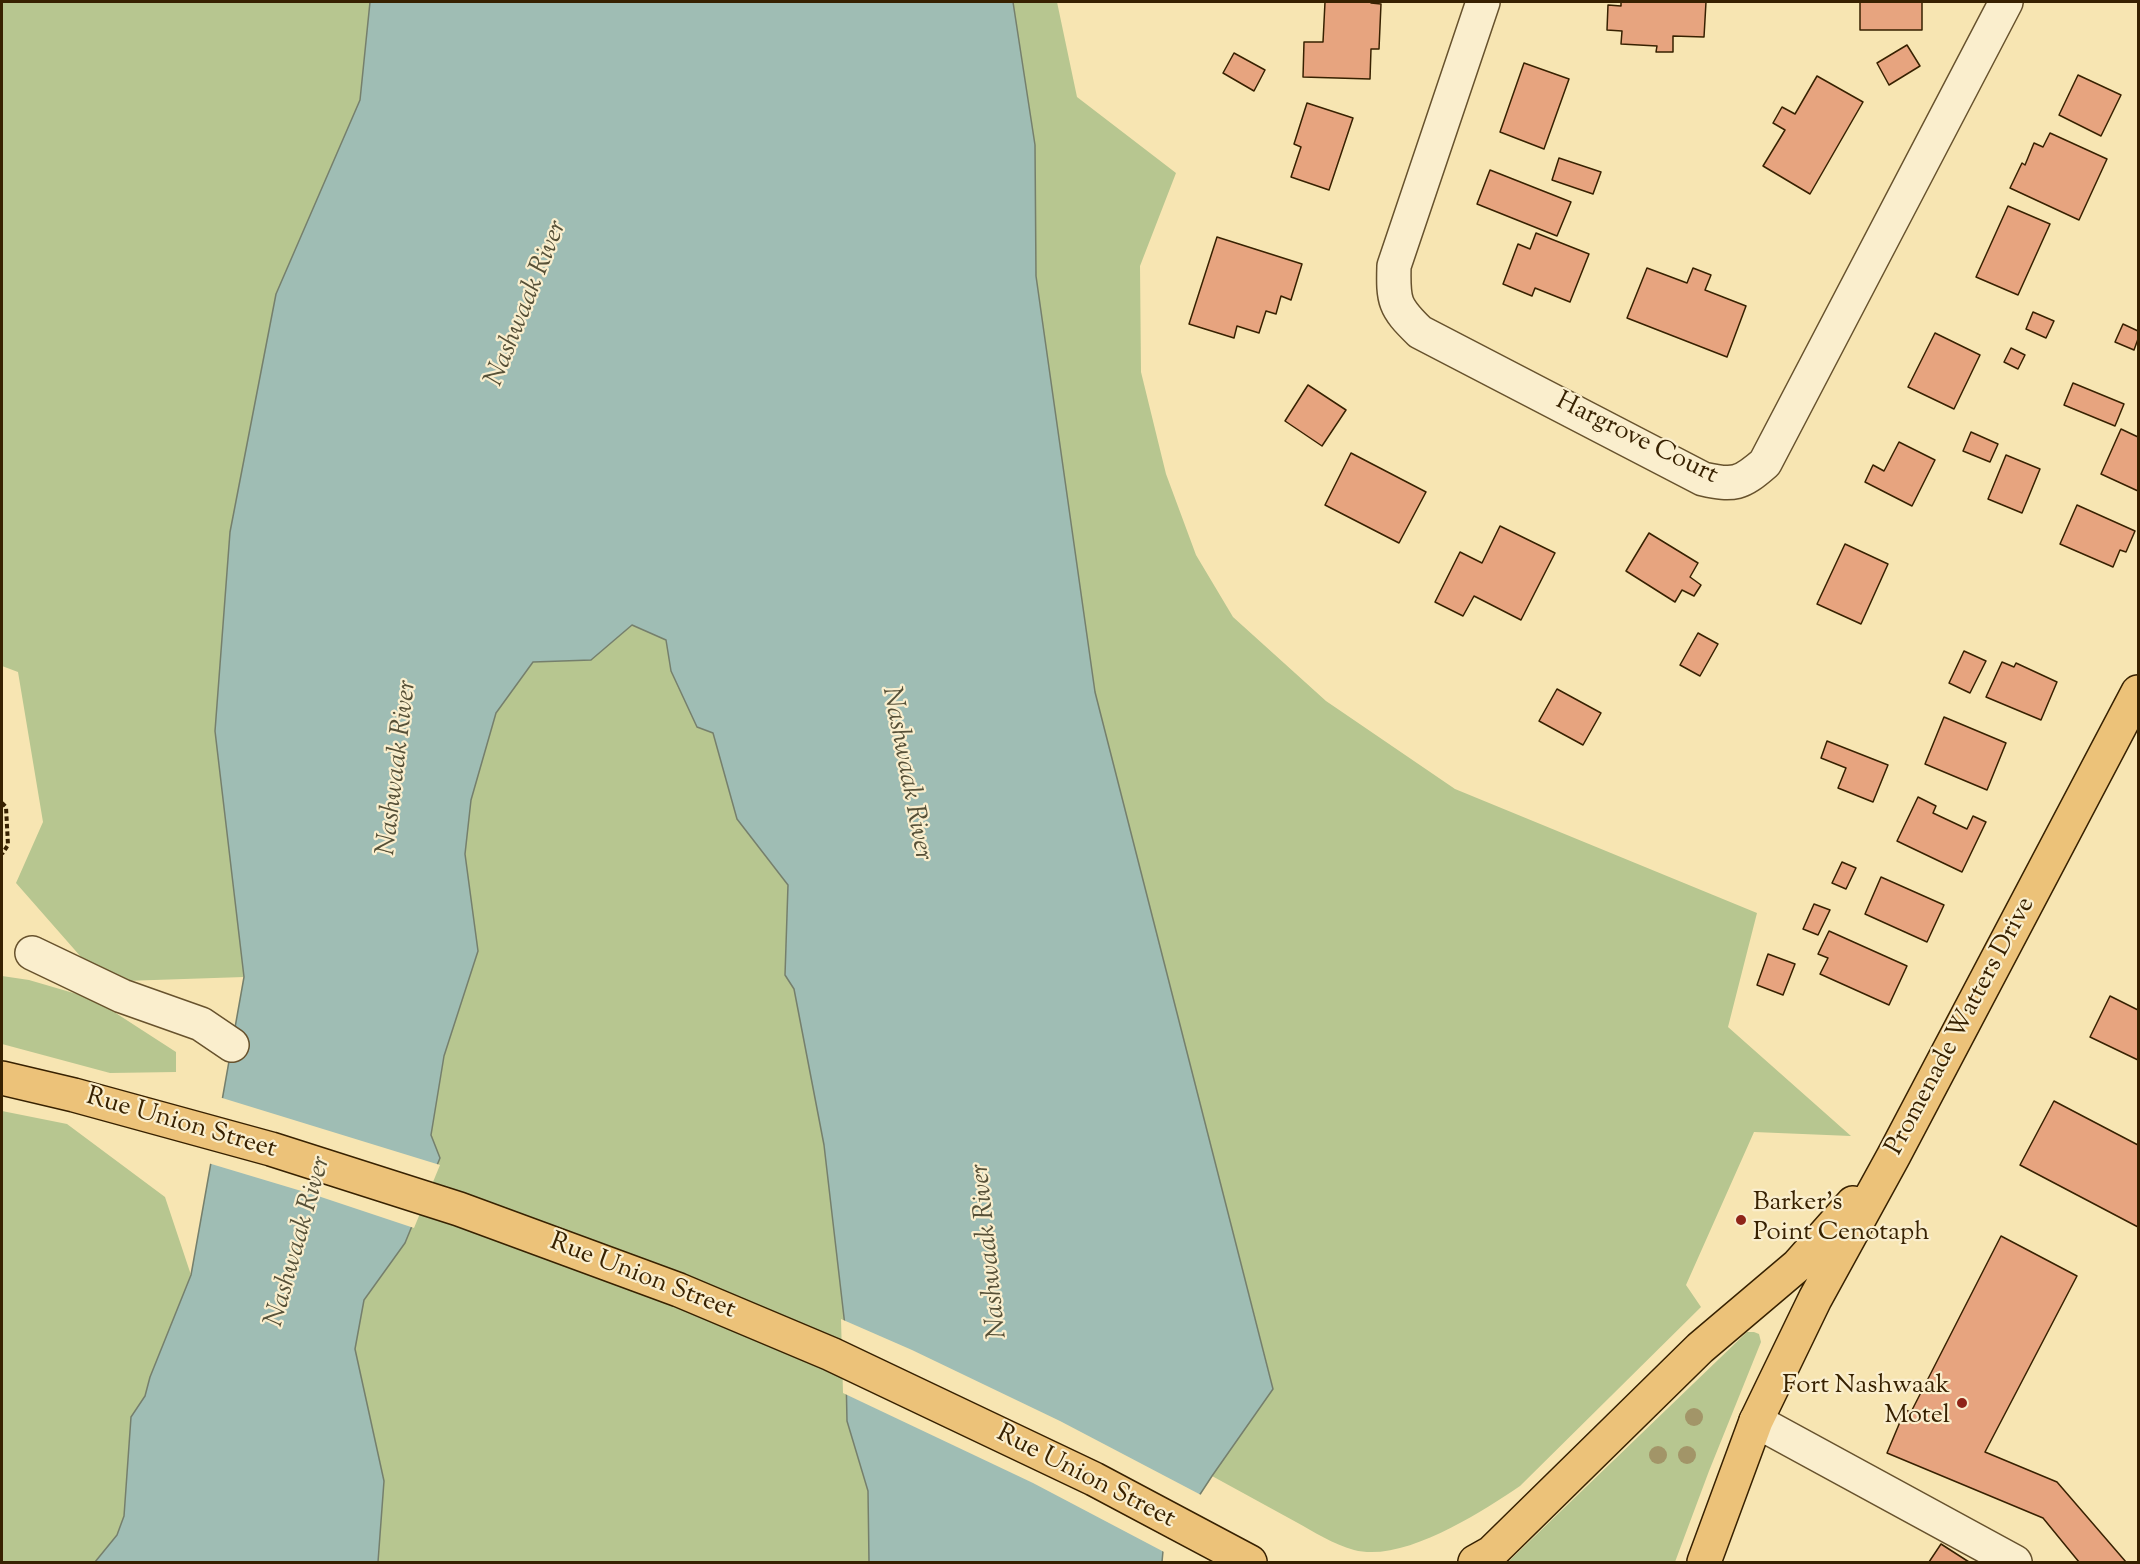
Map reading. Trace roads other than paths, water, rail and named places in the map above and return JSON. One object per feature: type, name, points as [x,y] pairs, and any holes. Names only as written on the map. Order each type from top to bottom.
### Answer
[{"type":"main road","name":"Promenade Watters Drive","points":[[1704,1563],[1756,1421],[1815,1299],[1893,1157],[2139,692]]},
{"type":"main road","name":"Rue Union Street","points":[[2,1078],[74,1095],[271,1149],[459,1209],[679,1290],[831,1354],[1094,1479],[1251,1563]]},
{"type":"main road","points":[[1475,1563],[1491,1553],[1700,1348],[1798,1265],[1893,1157]]},
{"type":"main road","points":[[1718,1524],[1722,1563]]},
{"type":"street","name":"Hargrove Court","points":[[1482,2],[1394,266],[1394,293],[1402,314],[1420,332],[1703,479],[1727,484],[1748,478],[1765,463],[2007,2]]},
{"type":"street","points":[[32,952],[122,996],[201,1024],[232,1045]]},
{"type":"street","points":[[1756,1421],[2015,1563]]},
{"type":"water","name":"Nashwaak River","points":[[370,2],[1013,2],[1035,145],[1036,276],[1095,692],[1273,1389],[1163,1551],[1162,1562],[869,1562],[868,1491],[847,1421],[845,1326],[824,1145],[794,989],[785,975],[788,885],[737,819],[713,733],[697,727],[671,671],[666,640],[632,625],[591,660],[533,662],[496,713],[471,800],[465,854],[478,951],[444,1056],[431,1135],[440,1158],[405,1243],[364,1300],[355,1349],[384,1481],[378,1562],[95,1562],[117,1535],[124,1516],[131,1417],[145,1396],[150,1377],[191,1275],[244,977],[215,731],[230,532],[276,294],[360,100]]},
{"type":"place","name":"Barker's Point Cenotaph","points":[[1741,1220]]},
{"type":"place","name":"Fort Nashwaak Motel","points":[[1962,1403]]}]
